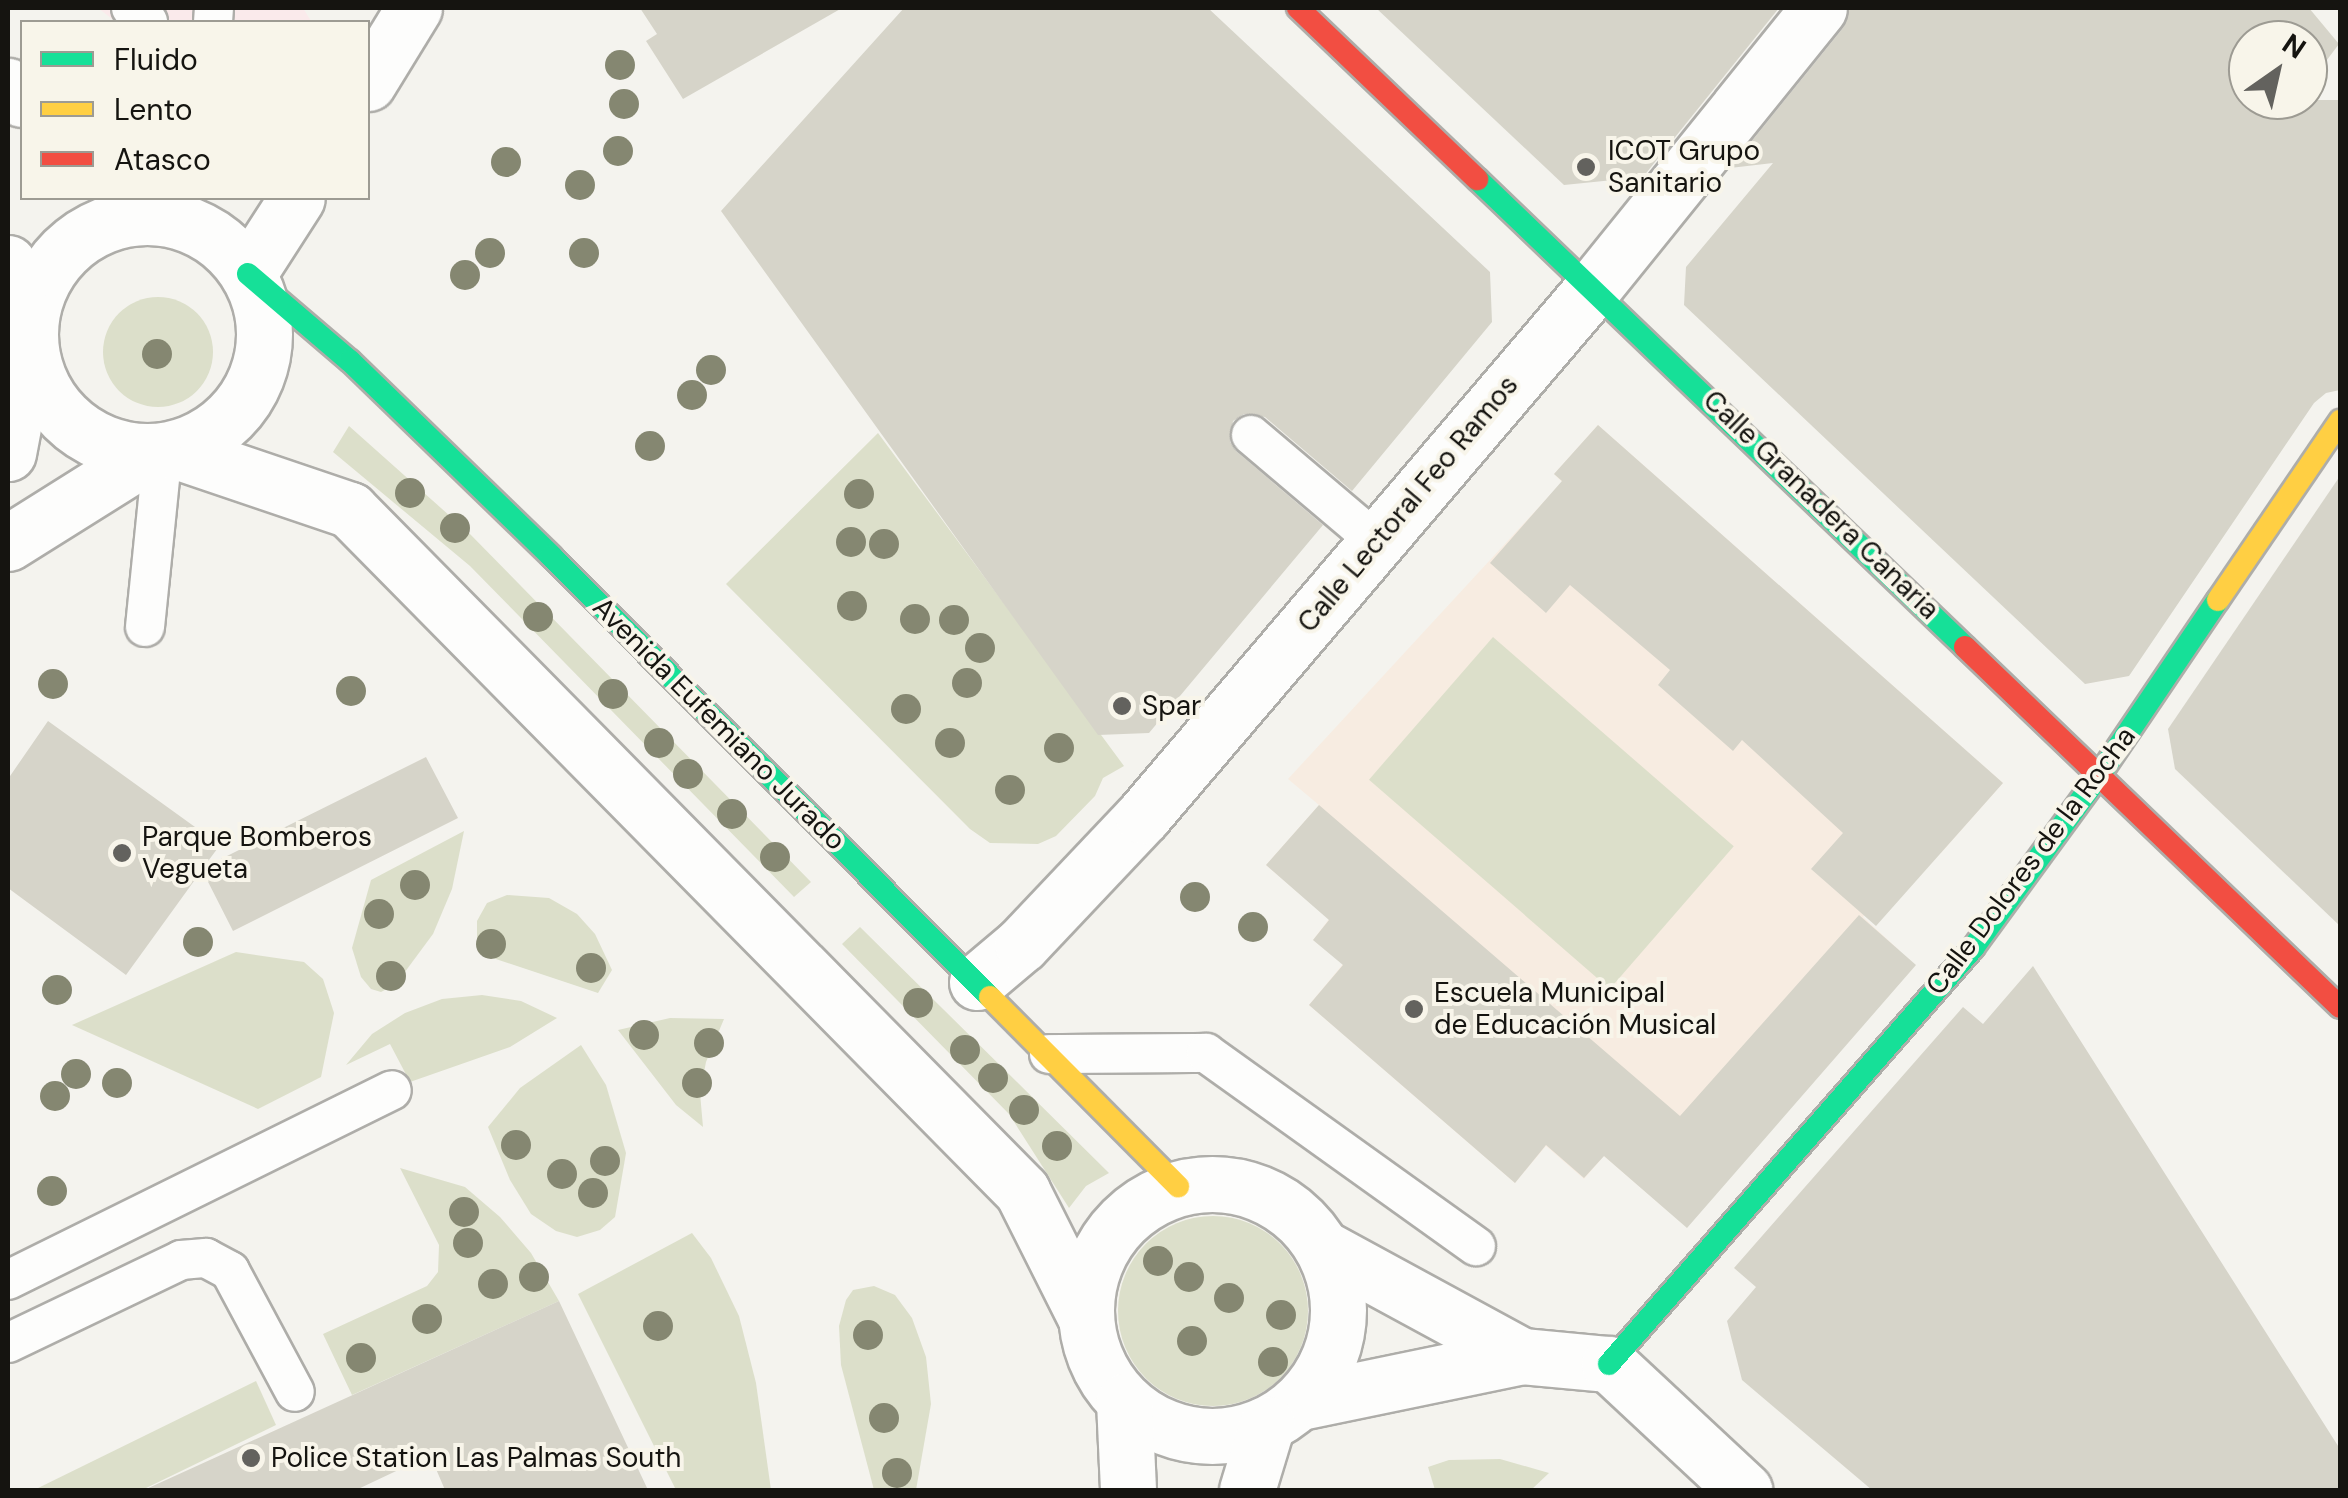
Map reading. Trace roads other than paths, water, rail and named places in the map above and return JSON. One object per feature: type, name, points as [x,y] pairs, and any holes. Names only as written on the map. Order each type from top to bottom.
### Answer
[{"type":"street","points":[[370,80],[414,8]]},
{"type":"street","name":"Calle Granadera Canaria","points":[[1298,8],[1594,287],[2340,1007]]},
{"type":"street","name":"Calle Lectoral Feo Ramos","points":[[977,982],[1022,944],[1143,816],[1594,287],[1819,8]]},
{"type":"street","points":[[248,274],[288,203]]},
{"type":"street","points":[[8,453],[33,302],[51,265],[79,238],[146,208],[193,226],[224,246],[248,274],[262,308],[264,346],[255,381],[236,412],[208,436],[163,451],[8,543]]},
{"type":"street","points":[[8,263],[38,378],[56,410],[84,432],[116,448],[163,451],[350,510],[1022,1190],[1086,1316],[1097,1362],[1124,1401],[1156,1423],[1192,1434],[1230,1435],[1284,1413],[1522,1356],[1609,1364],[1744,1490]]},
{"type":"street","name":"Avenida Eufemiano Jurado","points":[[248,274],[350,361],[536,542],[1178,1186]]},
{"type":"street","name":"Calle Dolores de la Rocha","points":[[1609,1364],[1973,948],[2100,774],[2340,421]]},
{"type":"street","points":[[1086,1316],[1090,1272],[1110,1235],[1140,1205],[1178,1186],[1222,1183],[1262,1193],[1297,1216],[1323,1248],[1338,1288],[1337,1329],[1324,1368],[1284,1413],[1247,1490]]},
{"type":"street","points":[[1323,1248],[1522,1356]]},
{"type":"street","points":[[1124,1401],[1128,1490]]},
{"type":"lane","points":[[1251,435],[1376,541]]},
{"type":"lane","points":[[144,627],[163,451]]},
{"type":"lane","points":[[1049,1054],[1206,1054],[1476,1246]]},
{"type":"lane","points":[[8,1280],[392,1090]]},
{"type":"lane","points":[[8,1343],[182,1260],[206,1258],[230,1271],[295,1392]]},
{"type":"place","name":"ICOT Grupo Sanitario","points":[[1586,167]]},
{"type":"place","name":"Spar","points":[[1122,706]]},
{"type":"place","name":"Parque Bomberos Vegueta","points":[[122,853]]},
{"type":"place","name":"Escuela Municipal de Educación Musical","points":[[1414,1009]]},
{"type":"place","name":"Police Station Las Palmas South","points":[[251,1458]]}]
